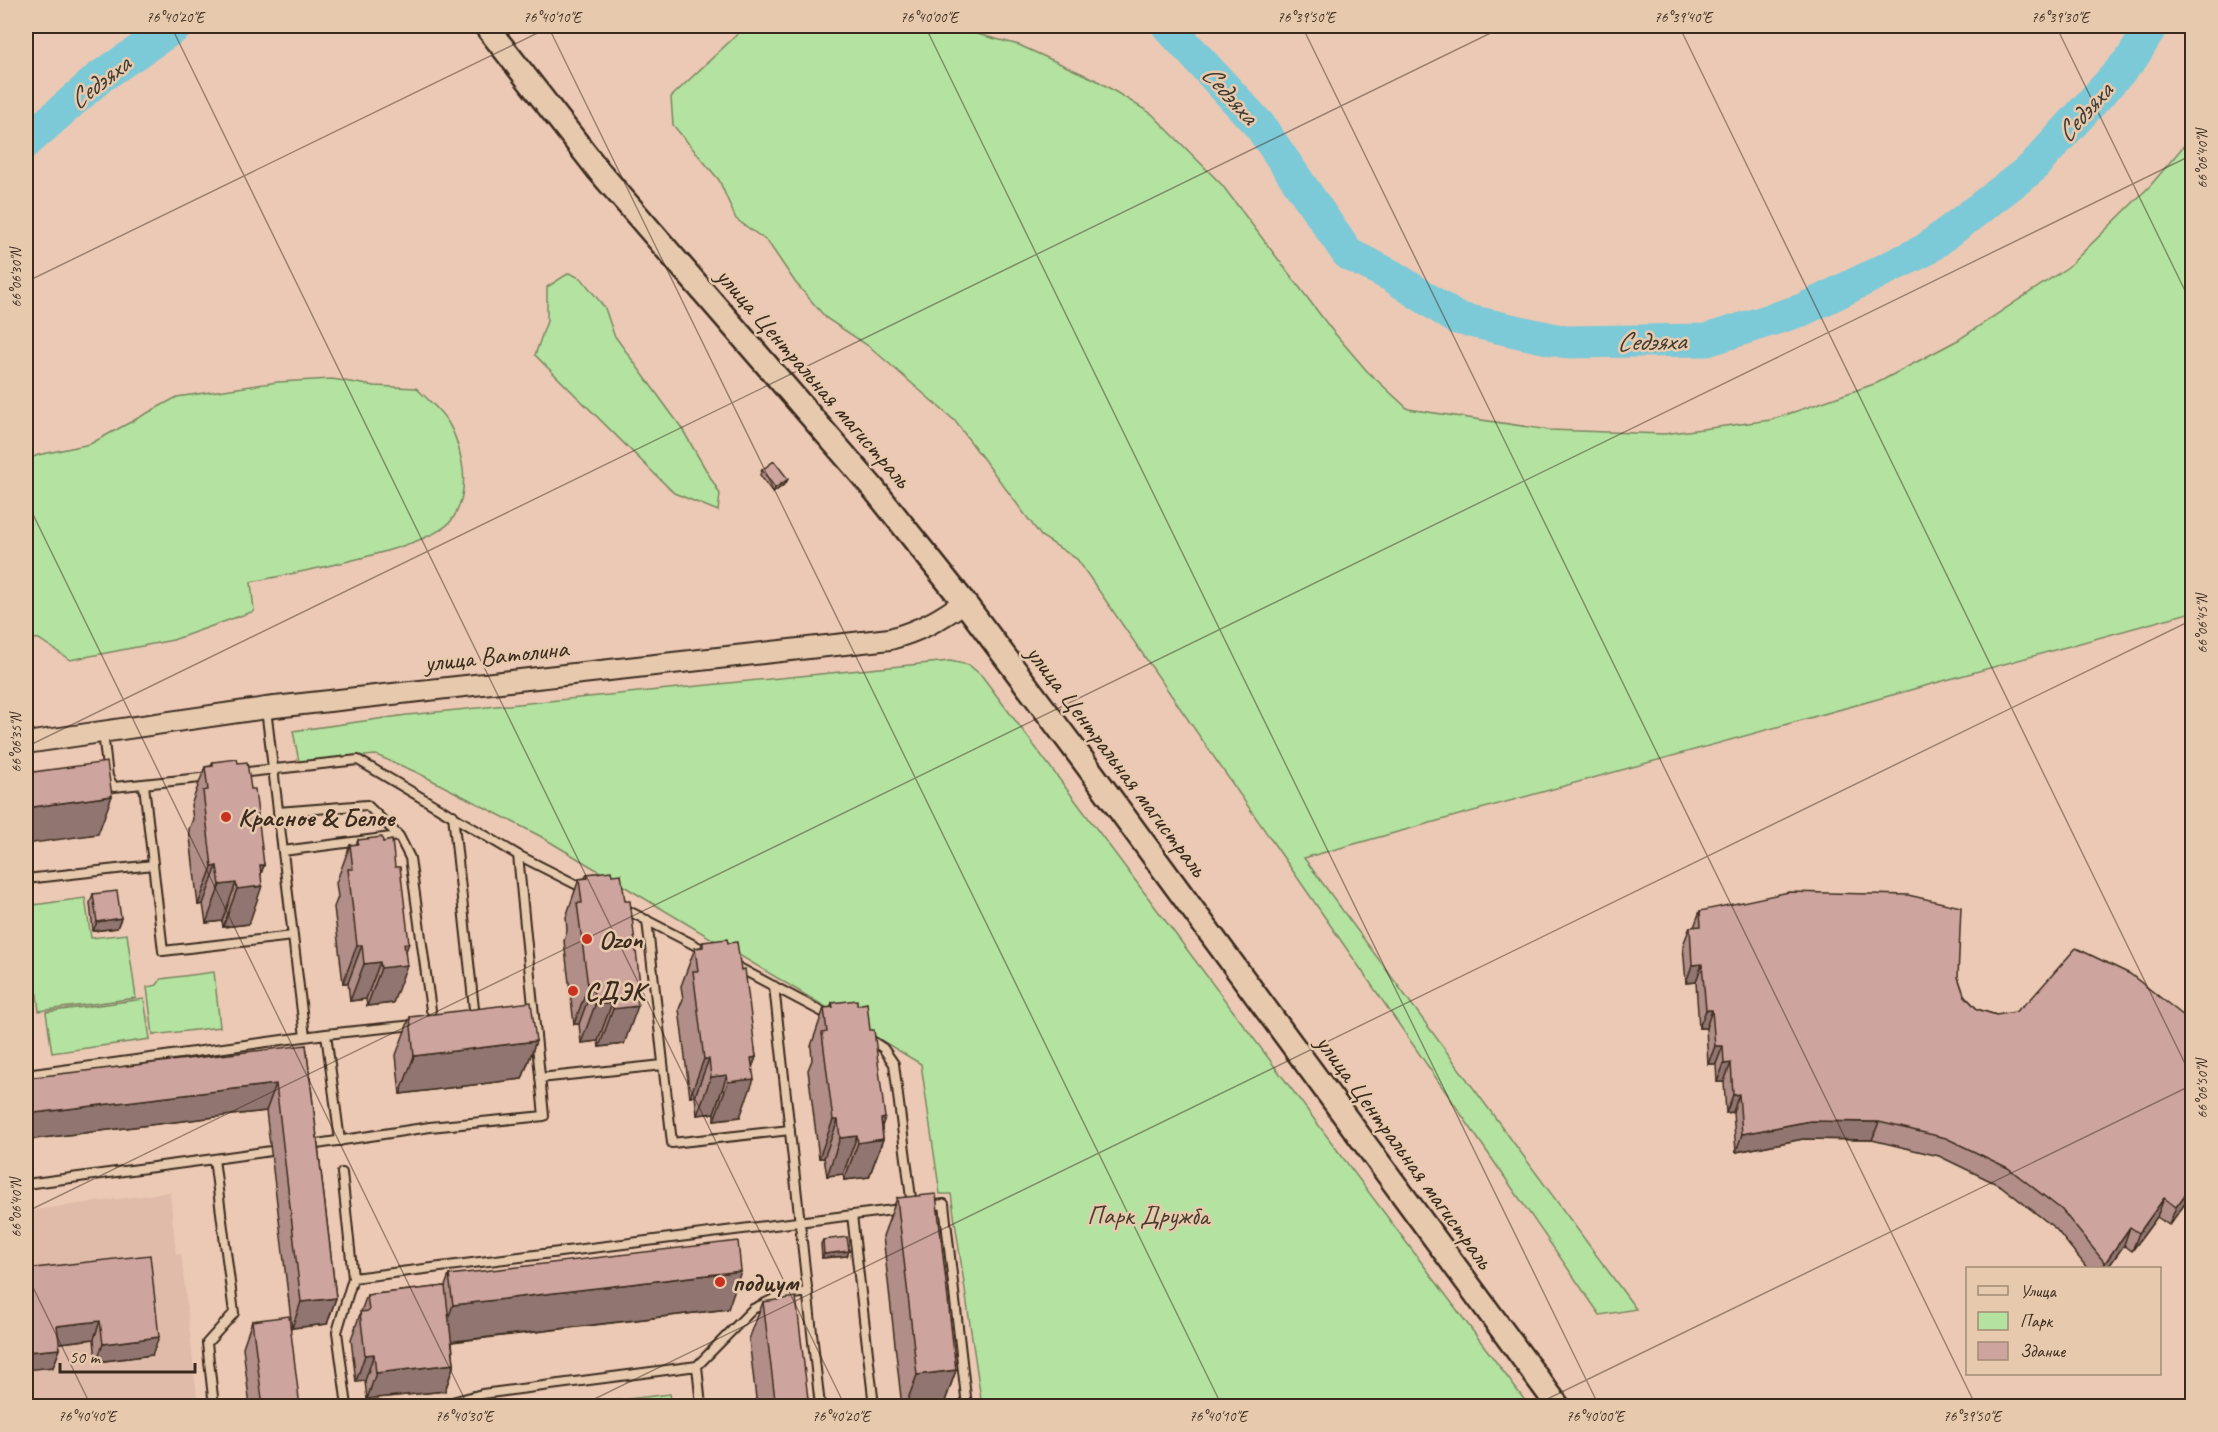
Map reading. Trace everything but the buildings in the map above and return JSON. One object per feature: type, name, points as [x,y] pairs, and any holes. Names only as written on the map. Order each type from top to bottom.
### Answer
[{"type":"main road","name":"улица Центральная магистраль","points":[[486,26],[599,171],[873,488],[964,602],[1558,1407]]},
{"type":"street","name":"улица Ватолина","points":[[26,743],[266,708],[890,639],[916,632],[940,620],[964,602]]},
{"type":"lane","points":[[266,708],[305,1037]]},
{"type":"lane","points":[[103,731],[110,783],[120,788],[214,776]]},
{"type":"lane","points":[[226,775],[358,760],[518,855],[598,895]]},
{"type":"lane","points":[[144,785],[162,951],[293,936]]},
{"type":"lane","points":[[278,812],[367,805],[399,836],[410,858],[431,1010]]},
{"type":"lane","points":[[453,815],[475,1018]]},
{"type":"lane","points":[[283,851],[399,836]]},
{"type":"lane","points":[[306,1146],[430,1127],[544,1116],[518,855]]},
{"type":"lane","points":[[26,879],[153,865]]},
{"type":"lane","points":[[617,905],[835,1017]]},
{"type":"lane","points":[[647,920],[672,1143],[790,1130]]},
{"type":"lane","points":[[774,986],[820,1407]]},
{"type":"lane","points":[[522,1013],[534,1012]]},
{"type":"lane","points":[[464,1019],[487,1017]]},
{"type":"lane","points":[[26,1075],[326,1034],[421,1024]]},
{"type":"lane","points":[[326,1034],[340,1142]]},
{"type":"lane","points":[[864,1035],[883,1048],[894,1064],[912,1208]]},
{"type":"lane","points":[[540,1078],[663,1065]]},
{"type":"lane","points":[[26,1184],[271,1151]]},
{"type":"lane","points":[[214,1159],[234,1313],[207,1343],[214,1407]]},
{"type":"lane","points":[[342,1173],[353,1278],[337,1332],[347,1407]]},
{"type":"lane","points":[[353,1278],[513,1256],[944,1204],[967,1407]]},
{"type":"lane","points":[[852,1215],[874,1407]]},
{"type":"lane","points":[[437,1407],[482,1394],[697,1366],[753,1309],[780,1296],[808,1292]]},
{"type":"lane","points":[[697,1366],[701,1407]]},
{"type":"shaded area","points":[[170,1192],[176,1254],[181,1254],[198,1406],[26,1406],[26,1211]]},
{"type":"green space","points":[[946,26],[1019,45],[1096,80],[1152,114],[1222,185],[1331,329],[1367,371],[1408,409],[1549,430],[1664,434],[1771,420],[1877,383],[1958,340],[2068,267],[2150,186],[2192,136],[2192,612],[1304,858],[1636,1309],[1600,1315],[1077,559],[1041,536],[955,421],[870,347],[826,318],[795,282],[768,242],[736,219],[719,180],[673,125],[671,97],[745,27]]},
{"type":"green space","points":[[569,273],[582,279],[605,308],[614,335],[681,427],[720,494],[718,511],[674,493],[535,355],[547,321],[547,287]]},
{"type":"green space","points":[[332,379],[374,386],[416,388],[443,415],[457,442],[464,482],[458,509],[451,521],[438,531],[388,550],[326,567],[251,582],[254,611],[173,640],[70,660],[39,639],[26,638],[26,460],[38,455],[90,444],[177,397],[278,382]]},
{"type":"green space","name":"Парк Дружба","points":[[950,661],[969,665],[982,676],[1529,1406],[982,1406],[951,1194],[940,1194],[921,1064],[540,836],[416,772],[376,755],[299,762],[293,731],[407,715]]},
{"type":"green space","points":[[85,898],[91,938],[127,934],[136,998],[39,1011],[26,906]]},
{"type":"green space","points":[[214,972],[220,1027],[153,1035],[147,987],[157,985],[161,979]]},
{"type":"green space","points":[[144,999],[150,1039],[52,1053],[46,1012]]},
{"type":"green space","points":[[670,1394],[672,1406],[568,1406]]},
{"type":"waterway","name":"Седэяха","points":[[26,142],[100,77],[176,26]]},
{"type":"waterway","name":"Седэяха","points":[[1168,26],[1260,126],[1348,254],[1392,276],[1456,318],[1566,342],[1707,340],[1802,310],[1925,250],[2032,168],[2132,58],[2152,26]]},
{"type":"place","name":"Красное & Белое","points":[[226,817]]},
{"type":"place","name":"Ozon","points":[[587,939]]},
{"type":"place","name":"СДЭК","points":[[573,991]]},
{"type":"place","name":"подиум","points":[[720,1282]]}]
